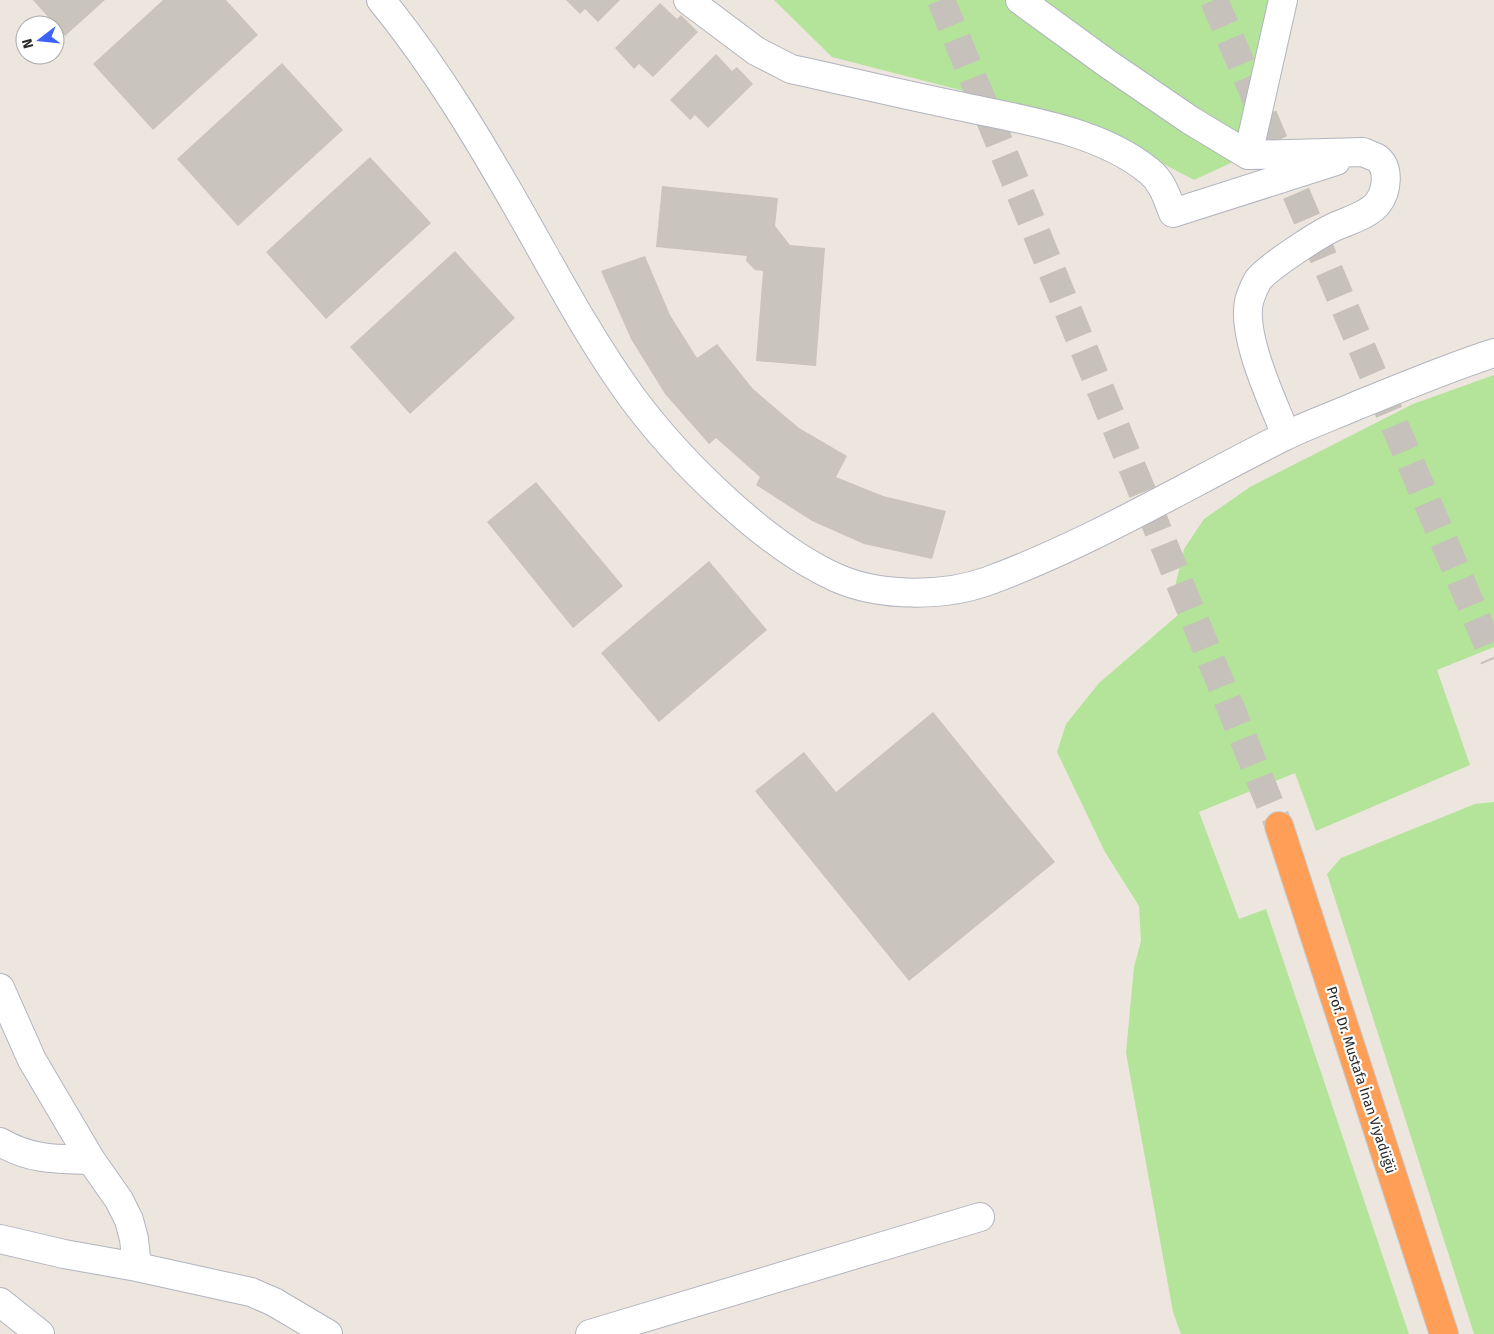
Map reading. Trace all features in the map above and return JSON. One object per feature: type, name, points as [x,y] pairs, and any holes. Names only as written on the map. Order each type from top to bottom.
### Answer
[{"type":"highway","name":"Prof. Dr. Mustafa İnan Viyadüğü","points":[[1279,826],[1444,1334]]},
{"type":"street","points":[[381,0],[465,119],[574,307],[631,396],[697,473],[732,504],[801,560],[841,580],[886,591],[928,593],[982,584],[1108,528],[1186,489],[1286,435],[1450,367],[1494,353]]},
{"type":"street","points":[[688,0],[756,51],[791,70],[1041,123],[1118,152],[1150,172],[1162,186],[1174,214],[1363,152]]},
{"type":"street","points":[[1020,0],[1116,70],[1190,120],[1248,155],[1363,152],[1378,159],[1386,173],[1386,189],[1378,204],[1364,214],[1330,229],[1281,261],[1258,280],[1250,300],[1250,325],[1255,353],[1286,435]]},
{"type":"street","points":[[1248,155],[1283,0]]},
{"type":"street","points":[[0,988],[32,1060],[91,1160],[119,1200],[134,1239],[137,1266]]},
{"type":"street","points":[[0,1142],[18,1153],[46,1158],[91,1160]]},
{"type":"street","points":[[590,1334],[980,1217]]},
{"type":"street","points":[[0,1239],[64,1254],[137,1266],[251,1292],[274,1302],[328,1334]]},
{"type":"street","points":[[0,1302],[40,1334]]},
{"type":"green space","points":[[774,0],[1287,0],[1248,155],[1194,180],[1084,122],[832,57]]},
{"type":"green space","points":[[1494,375],[1494,647],[1437,670],[1470,765],[1316,831],[1295,773],[1199,812],[1239,919],[1266,909],[1409,1334],[1181,1334],[1173,1312],[1126,1053],[1134,967],[1141,941],[1139,906],[1105,852],[1057,752],[1066,724],[1099,683],[1178,615],[1172,599],[1184,549],[1204,519],[1250,487],[1413,404]]},
{"type":"green space","points":[[1494,802],[1494,1334],[1474,1334],[1327,874],[1341,858],[1475,804]]},
{"type":"building","points":[[33,0],[105,0],[65,36],[65,15],[46,15]]},
{"type":"building","points":[[163,0],[226,0],[258,35],[153,130],[93,64]]},
{"type":"building","points":[[566,0],[620,0],[598,22],[585,9],[580,14]]},
{"type":"building","points":[[660,3],[677,19],[681,15],[698,32],[653,77],[639,64],[634,69],[615,48]]},
{"type":"building","points":[[716,54],[732,71],[737,67],[753,84],[708,128],[695,115],[690,120],[670,100]]},
{"type":"building","points":[[282,63],[343,130],[238,226],[177,159]]},
{"type":"building","points":[[370,157],[431,223],[326,319],[266,252]]},
{"type":"building","points":[[662,186],[778,198],[775,226],[790,245],[825,248],[816,366],[756,361],[763,271],[755,270],[746,261],[747,256],[656,247]]},
{"type":"building","points":[[455,251],[515,318],[410,414],[350,347]]},
{"type":"building","points":[[645,256],[670,315],[697,358],[717,344],[753,389],[799,428],[847,456],[836,477],[883,496],[946,511],[932,559],[864,544],[812,521],[756,485],[760,477],[716,438],[709,444],[665,394],[631,339],[601,271]]},
{"type":"building","points":[[536,482],[623,586],[573,628],[487,522]]},
{"type":"building","points":[[709,561],[767,630],[659,722],[601,653]]},
{"type":"building","points":[[933,712],[1055,862],[909,981],[755,791],[804,752],[836,792]]},
{"type":"tunnel","points":[[941,0],[1279,826]]},
{"type":"tunnel","points":[[1214,0],[1494,659]]}]
